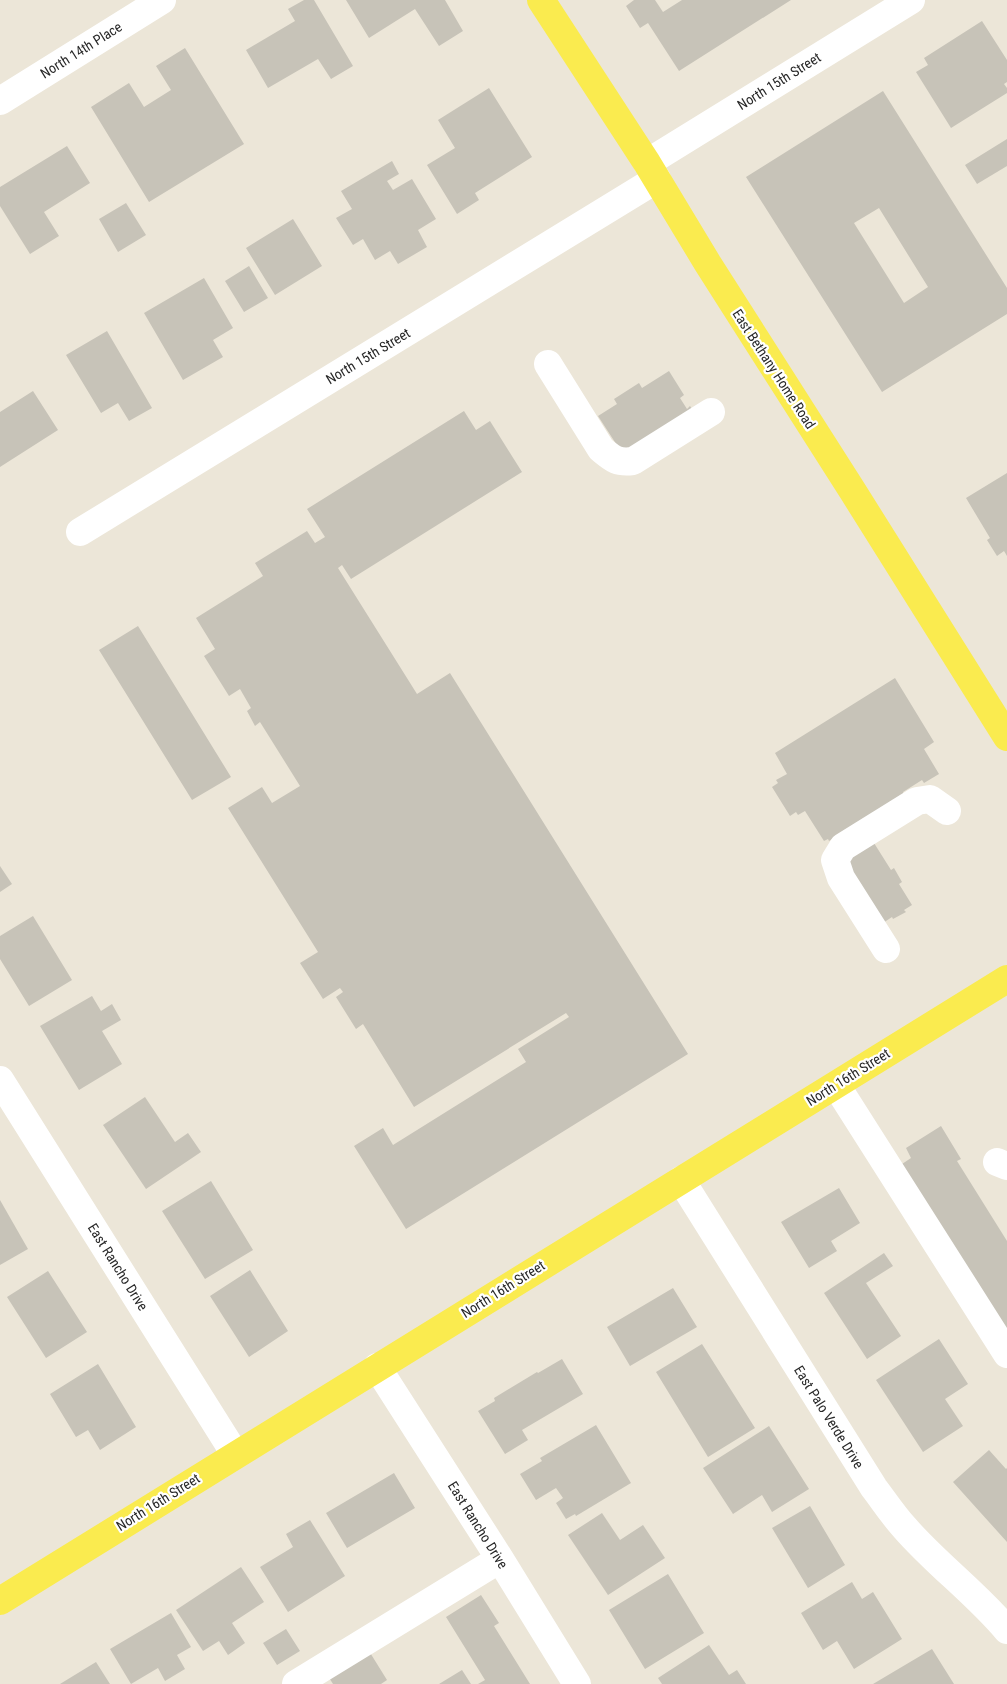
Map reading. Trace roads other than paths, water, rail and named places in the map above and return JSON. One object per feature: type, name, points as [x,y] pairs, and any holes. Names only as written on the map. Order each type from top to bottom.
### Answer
[{"type":"main road","name":"East Bethany Home Road","points":[[541,0],[652,171],[708,264],[1007,737]]},
{"type":"main road","name":"North 16th Street","points":[[0,1600],[1007,979]]},
{"type":"street","name":"North 14th Place","points":[[0,101],[162,0]]},
{"type":"street","name":"North 15th Street","points":[[80,532],[652,171],[911,0]]},
{"type":"street","points":[[548,364],[601,449],[612,458],[621,462],[633,460],[711,412]]},
{"type":"street","points":[[886,949],[841,878],[835,860],[843,846],[917,801],[930,799],[948,811]]},
{"type":"street","name":"East Rancho Drive","points":[[0,1080],[235,1454]]},
{"type":"street","points":[[836,1085],[1007,1354]]},
{"type":"street","name":"East Palo Verde Drive","points":[[681,1180],[874,1488],[903,1527],[989,1608],[1007,1630]]},
{"type":"street","name":"East Rancho Drive","points":[[378,1367],[577,1684]]},
{"type":"street","points":[[296,1684],[500,1559]]}]
